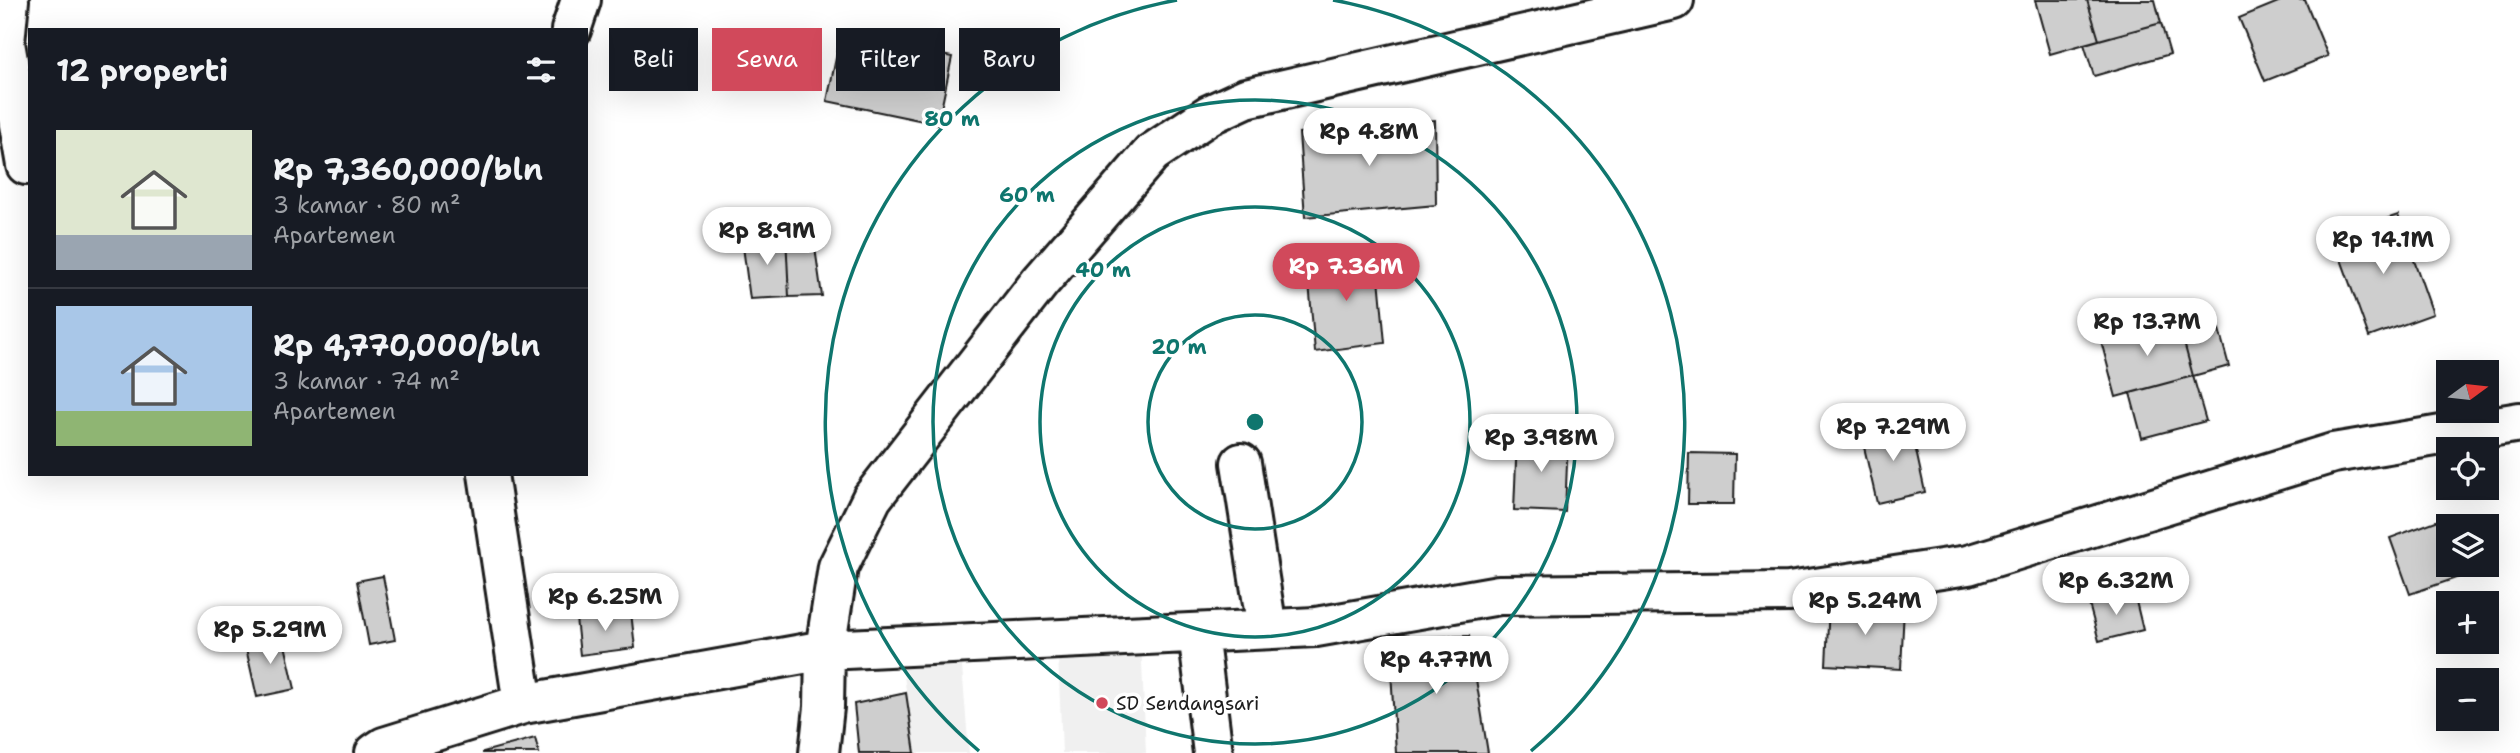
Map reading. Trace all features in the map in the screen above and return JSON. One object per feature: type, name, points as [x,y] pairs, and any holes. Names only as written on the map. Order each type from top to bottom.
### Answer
[{"type":"street","points":[[9,0],[5,43],[18,166]]},
{"type":"street","points":[[572,28],[581,0]]},
{"type":"street","points":[[819,753],[824,707],[825,650],[838,567],[872,498],[1040,282],[1153,153],[1209,115],[1247,98],[1674,0]]},
{"type":"street","points":[[375,753],[384,747],[523,704],[825,650],[1316,627],[1499,595],[1789,592],[1968,565],[2333,453],[2520,422]]},
{"type":"street","points":[[1241,463],[1267,629]]},
{"type":"street","points":[[488,476],[523,704]]},
{"type":"street","points":[[1198,633],[1213,753]]},
{"type":"shaded area","name":"SD Sendangsari","points":[[1141,641],[1146,753],[1062,753],[1058,652]]},
{"type":"shaded area","points":[[961,654],[969,753],[915,753],[902,662]]},
{"type":"building","points":[[2035,0],[2087,0],[2099,40],[2050,54]]},
{"type":"building","points":[[2087,0],[2155,0],[2161,23],[2099,40]]},
{"type":"building","points":[[2283,0],[2305,0],[2328,56],[2265,81],[2239,18]]},
{"type":"building","points":[[2161,23],[2170,54],[2094,76],[2084,44]]},
{"type":"building","points":[[945,56],[952,57],[945,90]]},
{"type":"building","points":[[836,58],[836,91],[945,91],[938,124],[827,101]]},
{"type":"building","points":[[1435,120],[1436,205],[1305,217],[1299,133]]},
{"type":"building","points":[[2398,215],[2433,314],[2369,337],[2333,237]]},
{"type":"building","points":[[813,234],[822,296],[789,297],[786,235]]},
{"type":"building","points":[[786,235],[789,297],[750,299],[742,239]]},
{"type":"building","points":[[1377,256],[1385,343],[1315,352],[1307,259]]},
{"type":"building","points":[[2214,311],[2229,366],[2193,376],[2178,320]]},
{"type":"building","points":[[2178,320],[2193,376],[2116,397],[2101,341]]},
{"type":"building","points":[[2193,376],[2206,421],[2142,438],[2130,393]]},
{"type":"building","points":[[1910,423],[1925,492],[1877,503],[1861,434]]},
{"type":"building","points":[[1517,437],[1568,439],[1565,512],[1514,510]]},
{"type":"building","points":[[1689,453],[1735,454],[1734,504],[1688,504]]},
{"type":"building","points":[[2436,521],[2436,577],[2459,577],[2410,594],[2390,538]]},
{"type":"building","points":[[383,576],[395,640],[369,645],[357,581]]},
{"type":"building","points":[[2134,593],[2143,630],[2099,641],[2089,604]]},
{"type":"building","points":[[1829,605],[1904,608],[1901,669],[1826,665]]},
{"type":"building","points":[[631,612],[635,648],[580,655],[576,618]]},
{"type":"building","points":[[283,636],[295,689],[257,697],[245,644]]},
{"type":"building","points":[[1469,636],[1488,753],[1396,753],[1389,638]]},
{"type":"building","points":[[906,693],[915,753],[859,753],[854,704]]},
{"type":"building","points":[[535,738],[539,753],[483,753],[483,752]]},
{"type":"place","name":"SD Sendangsari","points":[[1102,703]]}]
